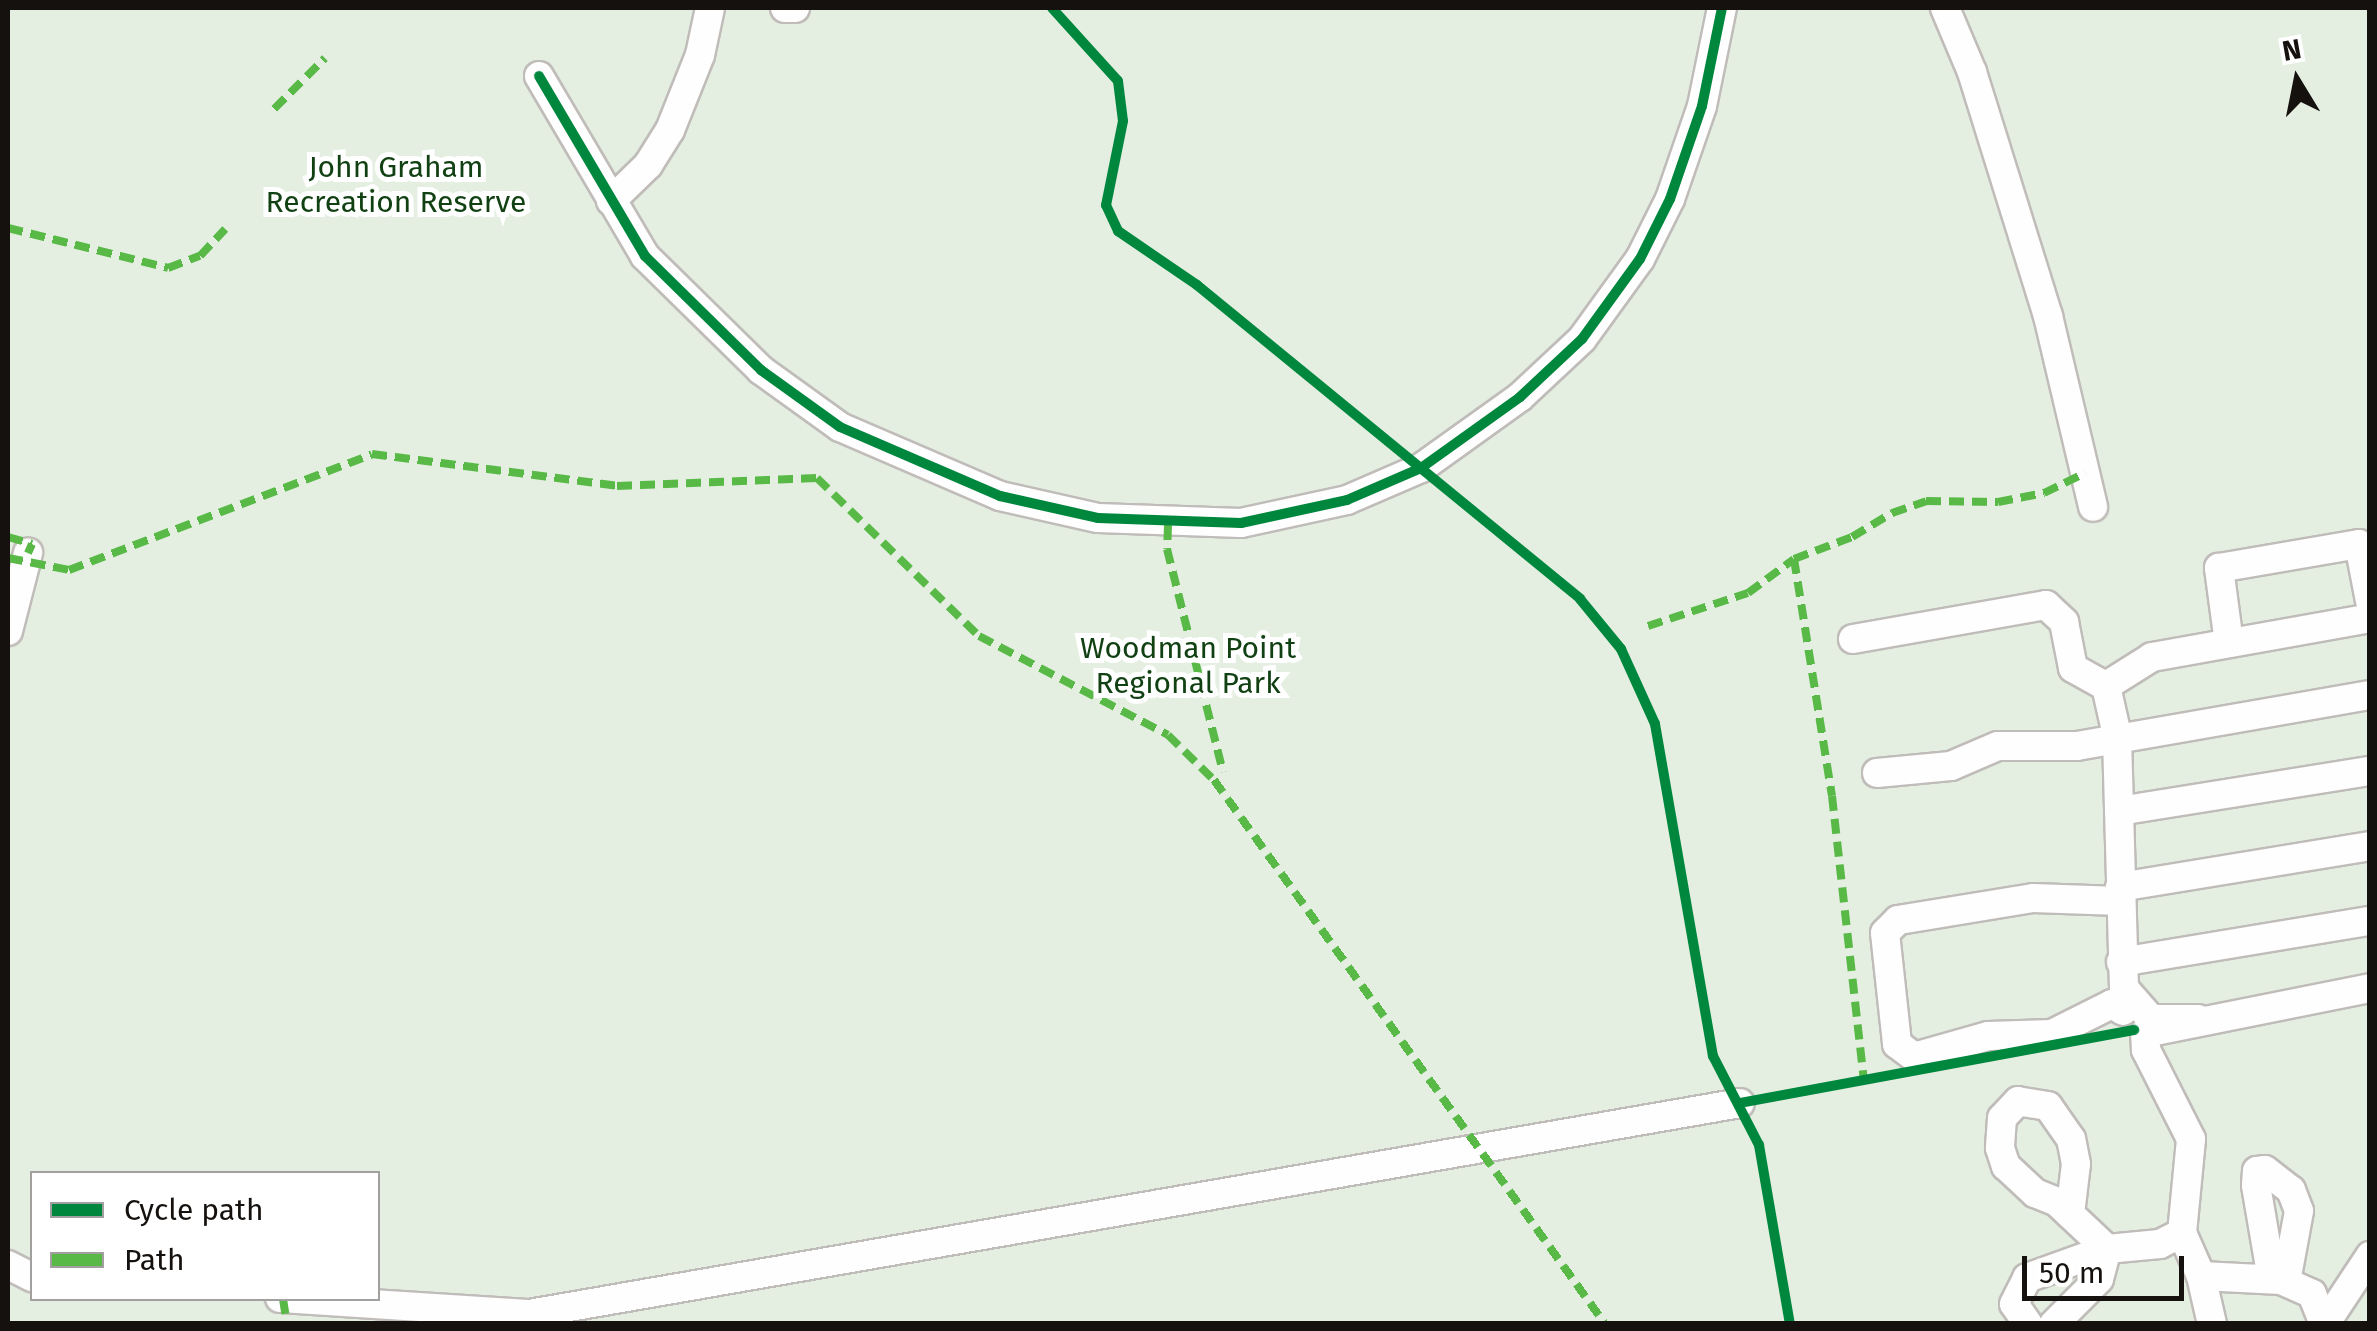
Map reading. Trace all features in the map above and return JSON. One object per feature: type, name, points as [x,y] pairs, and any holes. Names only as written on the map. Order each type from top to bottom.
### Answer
[{"type":"street","points":[[611,201],[648,165],[670,130],[700,56],[710,8]]},
{"type":"street","points":[[784,8],[796,8]]},
{"type":"street","points":[[539,76],[646,256],[697,314],[840,427],[1000,496],[1098,518],[1242,523],[1347,500],[1421,468],[1520,397],[1582,339],[1640,259],[1670,199],[1702,106],[1722,8]]},
{"type":"street","points":[[1945,8],[1972,72],[2048,316],[2092,508]]},
{"type":"street","points":[[2228,643],[2219,568],[2359,544],[2370,601]]},
{"type":"street","points":[[8,631],[28,553]]},
{"type":"street","points":[[1853,639],[2046,605],[2064,622],[2072,668],[2106,686],[2117,735],[2127,1001],[2146,1050],[2191,1139],[2182,1233],[2201,1276],[2212,1324]]},
{"type":"street","points":[[2106,686],[2152,658],[2370,618]]},
{"type":"street","points":[[1877,773],[1951,766],[1998,746],[2077,746],[2117,735],[2370,695]]},
{"type":"street","points":[[2118,810],[2370,771]]},
{"type":"street","points":[[2370,846],[2120,894],[2033,898],[1898,920],[1885,933],[1897,1044],[1914,1056],[1988,1036],[2052,1034],[2127,1001],[2370,921]]},
{"type":"street","points":[[2127,1001],[2152,1019],[2198,1019],[2370,988]]},
{"type":"street","points":[[327,1301],[529,1314],[1740,1102]]},
{"type":"street","points":[[2070,1214],[2107,1248]]},
{"type":"street","points":[[2028,1324],[2014,1304],[2027,1278],[2107,1248],[2160,1244],[2182,1233]]},
{"type":"street","points":[[2054,1324],[2100,1279],[2107,1248]]},
{"type":"street","points":[[2324,1323],[2370,1256]]},
{"type":"street","points":[[2201,1276],[2279,1281],[2312,1294],[2324,1323]]},
{"type":"green space","name":"Woodman Point Regional Park","points":[[8,8],[2369,8],[2369,1323],[8,1324]]},
{"type":"marked path","points":[[274,109],[325,58]]},
{"type":"marked path","points":[[8,228],[168,268],[200,256],[225,229]]},
{"type":"marked path","points":[[8,558],[69,570],[372,454],[617,486],[817,478],[979,636],[1168,735],[1214,780],[1605,1324]]},
{"type":"marked path","points":[[1648,626],[1748,593],[1794,559],[1852,537],[1892,513],[1926,501],[1998,502],[2044,493],[2085,473]]},
{"type":"marked path","points":[[1168,525],[1167,549],[1223,772]]},
{"type":"marked path","points":[[8,537],[32,544],[28,553]]},
{"type":"marked path","points":[[1794,559],[1832,796],[1864,1081]]},
{"type":"marked path","points":[[283,1301],[287,1324]]},
{"type":"cycle path","points":[[1052,8],[1118,81],[1123,121],[1106,205],[1118,231],[1197,285],[1580,599],[1621,649],[1655,724],[1713,1056],[1759,1145],[1790,1324]]},
{"type":"cycle path","points":[[539,76],[645,256],[761,370],[840,427],[1000,496],[1098,518],[1241,523],[1347,500],[1421,468],[1520,397],[1582,339],[1640,259],[1670,199],[1702,106],[1722,8]]},
{"type":"cycle path","points":[[1740,1103],[2134,1030]]},
{"type":"park label","name":"John Graham Recreation Reserve","points":[[396,184]]}]
